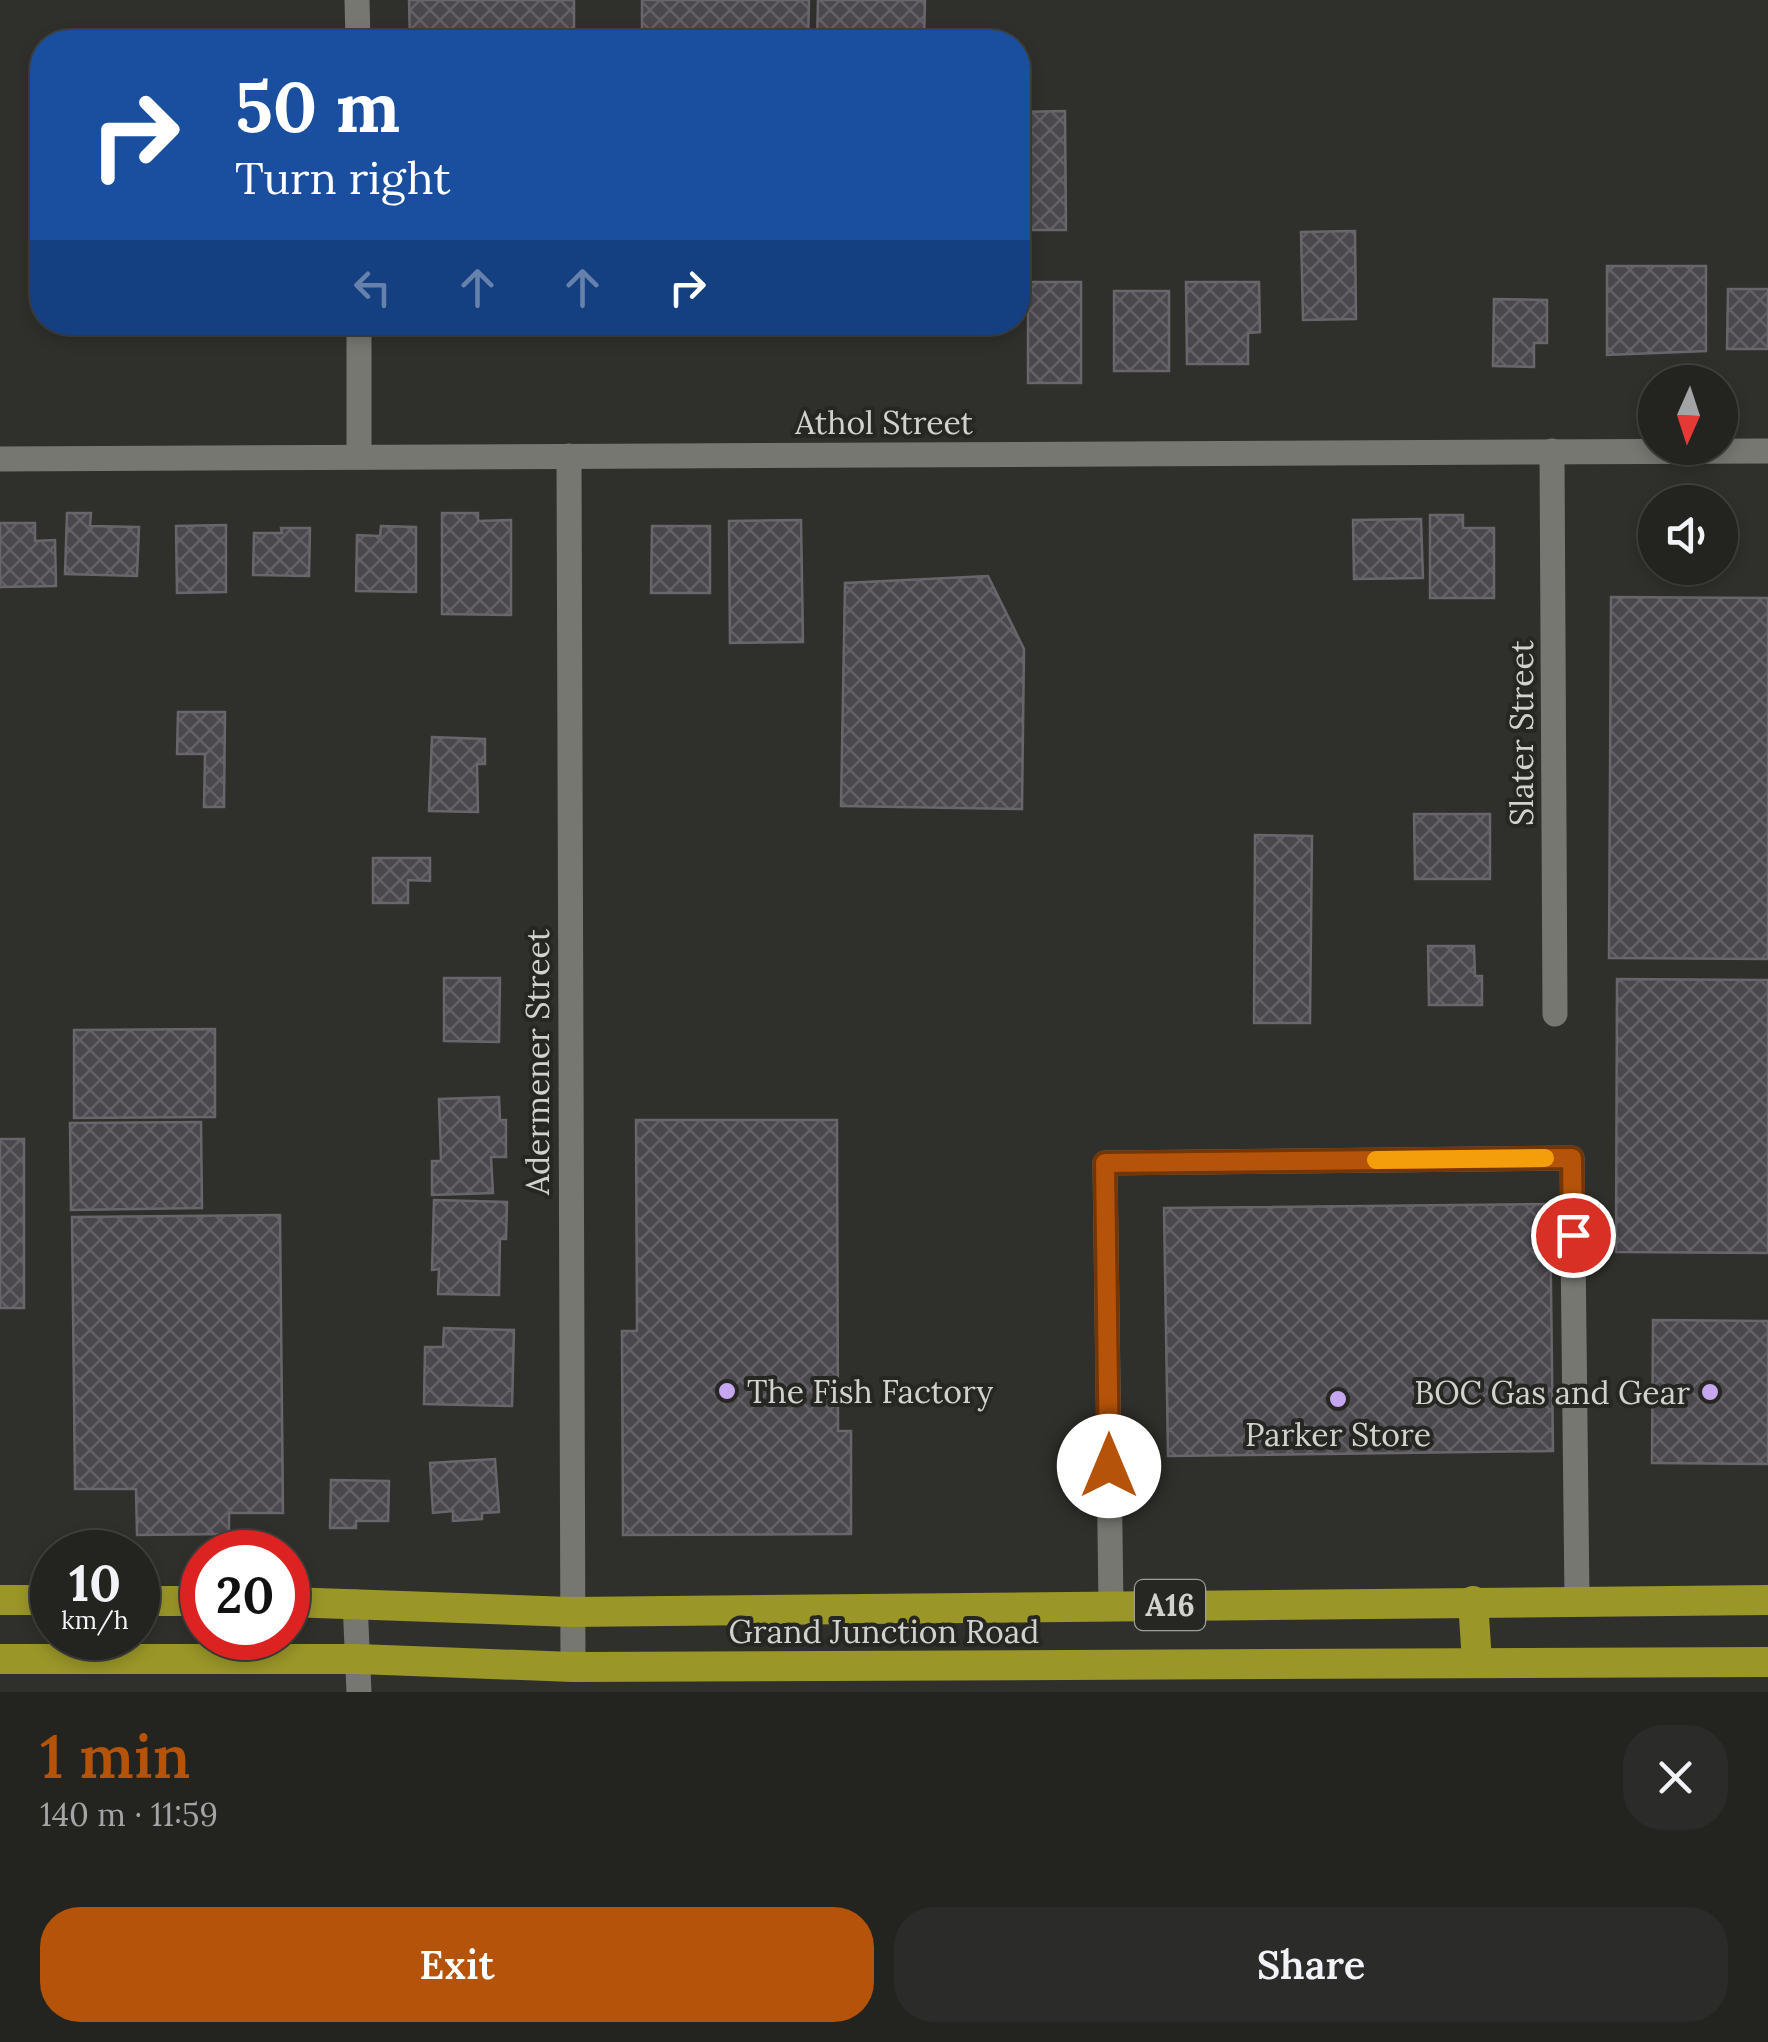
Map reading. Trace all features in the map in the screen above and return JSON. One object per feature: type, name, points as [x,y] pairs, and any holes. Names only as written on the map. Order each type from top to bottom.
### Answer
[{"type":"highway","points":[[0,1600],[30,1600]]},
{"type":"highway","name":"Grand Junction Road","points":[[310,1602],[572,1612],[1768,1600]]},
{"type":"highway","points":[[1473,1601],[1477,1662]]},
{"type":"highway","name":"Grand Junction Road","points":[[0,1659],[358,1658],[573,1667],[1768,1662]]},
{"type":"street","points":[[358,0],[358,30]]},
{"type":"street","points":[[358,335],[359,457]]},
{"type":"street","name":"Athol Street","points":[[0,459],[1768,451]]},
{"type":"street","name":"Slater Street","points":[[1552,452],[1555,1014]]},
{"type":"street","name":"Adermener Street","points":[[569,456],[573,1667]]},
{"type":"street","points":[[1111,1606],[1105,1163],[1572,1158],[1577,1600]]},
{"type":"street","points":[[355,1602],[359,1692]]},
{"type":"building","points":[[409,0],[574,0],[574,30],[410,30]]},
{"type":"building","points":[[642,0],[809,0],[808,30],[642,30]]},
{"type":"building","points":[[818,0],[925,0],[924,30],[817,30]]},
{"type":"building","points":[[1065,111],[1066,230],[1030,230],[1030,112]]},
{"type":"building","points":[[1355,231],[1356,319],[1303,320],[1301,232]]},
{"type":"building","points":[[1607,266],[1706,266],[1706,351],[1607,355]]},
{"type":"building","points":[[1030,282],[1081,282],[1081,383],[1028,383]]},
{"type":"building","points":[[1186,282],[1259,282],[1260,332],[1248,333],[1248,364],[1187,364]]},
{"type":"building","points":[[1728,289],[1768,289],[1768,349],[1727,349]]},
{"type":"building","points":[[1114,291],[1169,291],[1169,371],[1114,371]]},
{"type":"building","points":[[1494,299],[1547,300],[1547,343],[1534,343],[1534,367],[1493,366]]},
{"type":"building","points":[[67,513],[91,513],[90,526],[139,527],[137,576],[65,574]]},
{"type":"building","points":[[442,513],[478,513],[478,521],[511,520],[511,615],[442,614]]},
{"type":"building","points":[[1430,515],[1463,515],[1463,528],[1494,528],[1494,598],[1430,598]]},
{"type":"building","points":[[1421,519],[1423,578],[1354,579],[1353,520]]},
{"type":"building","points":[[801,520],[803,642],[730,643],[729,521]]},
{"type":"building","points":[[0,523],[35,523],[35,541],[55,540],[56,586],[0,587]]},
{"type":"building","points":[[226,525],[226,592],[177,593],[176,526]]},
{"type":"building","points":[[381,526],[416,527],[416,592],[356,591],[357,535],[380,536]]},
{"type":"building","points":[[652,526],[710,526],[710,593],[651,593]]},
{"type":"building","points":[[281,528],[310,528],[309,576],[253,575],[254,533],[282,533]]},
{"type":"building","points":[[988,576],[1024,649],[1022,809],[841,806],[845,583]]},
{"type":"building","points":[[1611,597],[1768,598],[1768,959],[1609,958]]},
{"type":"building","points":[[178,712],[225,712],[224,807],[204,807],[205,754],[177,754]]},
{"type":"building","points":[[432,737],[485,739],[485,764],[477,764],[478,812],[429,811]]},
{"type":"building","points":[[1414,814],[1490,814],[1490,879],[1415,879]]},
{"type":"building","points":[[1255,835],[1312,836],[1310,1023],[1254,1023]]},
{"type":"building","points":[[373,858],[430,858],[430,881],[408,880],[408,903],[373,903]]},
{"type":"building","points":[[1428,946],[1474,946],[1475,976],[1482,976],[1482,1005],[1429,1005]]},
{"type":"building","points":[[444,978],[500,978],[499,1042],[444,1041]]},
{"type":"building","points":[[1617,979],[1768,980],[1768,1253],[1616,1252]]},
{"type":"building","points":[[215,1029],[215,1117],[74,1118],[74,1030]]},
{"type":"building","points":[[499,1097],[500,1120],[506,1120],[506,1157],[491,1157],[493,1193],[432,1195],[432,1161],[441,1161],[439,1099]]},
{"type":"building","points":[[636,1120],[837,1120],[838,1431],[851,1431],[851,1534],[623,1535],[622,1331],[637,1331]]},
{"type":"building","points":[[201,1122],[202,1208],[71,1210],[70,1123]]},
{"type":"building","points":[[0,1139],[24,1139],[24,1308],[0,1308]]},
{"type":"building","points":[[434,1200],[507,1202],[506,1239],[500,1239],[499,1295],[438,1294],[439,1269],[432,1270]]},
{"type":"building","points":[[1550,1204],[1553,1451],[1168,1456],[1164,1208]]},
{"type":"building","points":[[280,1215],[283,1513],[229,1513],[229,1530],[180,1530],[180,1535],[160,1535],[160,1530],[137,1530],[136,1489],[75,1489],[72,1217]]},
{"type":"building","name":"BOC Gas and Gear","points":[[1653,1320],[1768,1321],[1768,1464],[1652,1463]]},
{"type":"building","points":[[444,1328],[514,1330],[512,1406],[424,1404],[425,1347],[443,1347]]},
{"type":"building","points":[[495,1459],[499,1512],[482,1513],[482,1519],[453,1521],[453,1511],[433,1513],[430,1463]]},
{"type":"building","points":[[331,1480],[389,1481],[388,1521],[356,1521],[356,1528],[330,1528]]},
{"type":"slow traffic","points":[[1376,1160],[1545,1158]]},
{"type":"place","name":"The Fish Factory","points":[[727,1391]]},
{"type":"place","name":"BOC Gas and Gear","points":[[1710,1392]]},
{"type":"place","name":"Parker Store","points":[[1338,1399]]},
{"type":"route","points":[[1109,1466],[1105,1163],[1572,1158],[1573,1235]]}]
